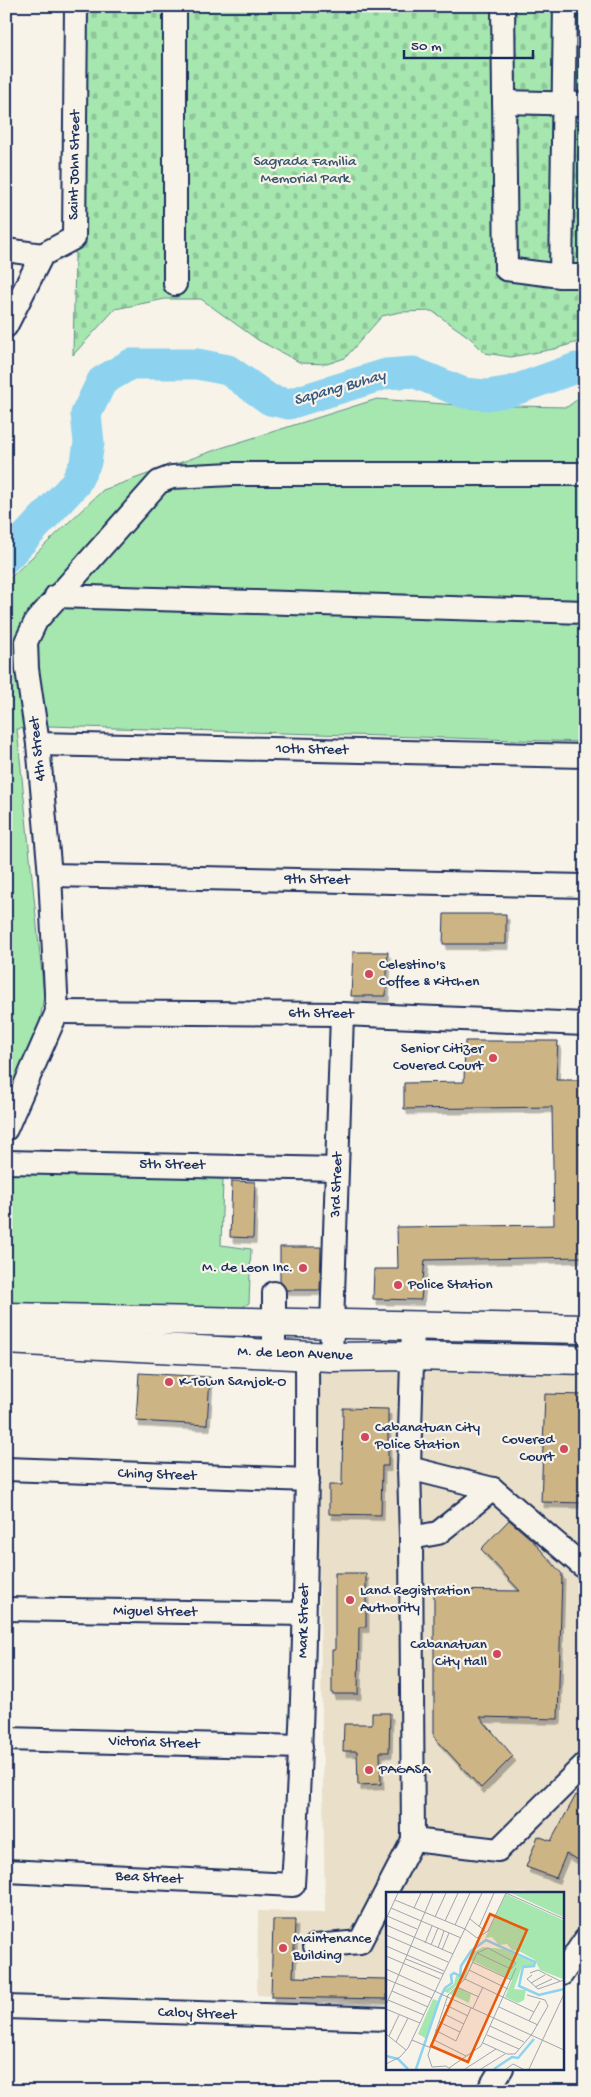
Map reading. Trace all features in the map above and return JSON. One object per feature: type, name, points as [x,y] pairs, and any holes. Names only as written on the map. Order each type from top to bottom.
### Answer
[{"type":"main road","name":"M. de Leon Avenue","points":[[6,1317],[585,1329]]},
{"type":"main road","name":"M. de Leon Avenue","points":[[6,1340],[319,1356],[585,1360]]},
{"type":"street","name":"Saint John Street","points":[[42,255],[74,238],[76,6]]},
{"type":"street","points":[[175,6],[175,284]]},
{"type":"street","points":[[503,6],[506,269],[561,276],[585,276]]},
{"type":"street","points":[[561,276],[574,103],[565,6]]},
{"type":"street","points":[[504,102],[574,103]]},
{"type":"street","points":[[6,250],[42,255],[6,326]]},
{"type":"street","name":"4th Street","points":[[6,1129],[56,1012],[50,874],[38,744],[27,669],[26,642],[36,620],[56,596],[159,482],[172,477],[232,474],[585,474]]},
{"type":"street","points":[[56,596],[585,612]]},
{"type":"street","name":"10th Street","points":[[38,744],[585,756]]},
{"type":"street","name":"9th Street","points":[[50,874],[585,886]]},
{"type":"street","name":"6th Street","points":[[56,1012],[342,1014],[585,1024]]},
{"type":"street","name":"3rd Street","points":[[319,1356],[333,1324],[342,1014]]},
{"type":"street","name":"5th Street","points":[[6,1162],[338,1169]]},
{"type":"street","points":[[274,1293],[274,1354]]},
{"type":"street","points":[[315,1946],[360,1942],[413,1840],[409,1468],[413,1326]]},
{"type":"street","name":"Mark Street","points":[[293,1885],[301,1747],[308,1480],[319,1356]]},
{"type":"street","points":[[409,1468],[493,1489],[585,1568]]},
{"type":"street","name":"Ching Street","points":[[6,1469],[308,1480]]},
{"type":"street","points":[[411,1538],[438,1533],[493,1489]]},
{"type":"street","name":"Miguel Street","points":[[6,1609],[304,1614]]},
{"type":"street","name":"Victoria Street","points":[[6,1739],[301,1747]]},
{"type":"street","points":[[413,1840],[498,1850],[585,1764]]},
{"type":"street","name":"Bea Street","points":[[6,1871],[293,1885]]},
{"type":"street","points":[[564,1971],[585,1940]]},
{"type":"street","name":"Caloy Street","points":[[6,2007],[386,2019]]},
{"type":"street","points":[[488,2091],[501,2070]]},
{"type":"shaded area","points":[[316,1367],[585,1373],[585,1927],[564,1957],[564,1892],[386,1892],[386,2004],[257,1995],[258,1911],[325,1912]]},
{"type":"green space","name":"Sagrada Familia Memorial Park","points":[[80,6],[585,6],[585,340],[554,349],[511,357],[485,353],[469,337],[432,311],[400,312],[382,316],[345,358],[327,364],[301,363],[258,340],[201,299],[165,299],[115,309],[73,355]]},
{"type":"green space","points":[[585,394],[585,742],[48,726],[17,729],[44,995],[38,1034],[6,1104],[6,587],[11,577],[103,490],[221,448],[377,399],[458,405],[567,407]]},
{"type":"green space","points":[[6,1172],[223,1179],[221,1245],[251,1249],[249,1303],[237,1311],[6,1305]]},
{"type":"building","points":[[444,914],[506,914],[506,944],[443,944]]},
{"type":"building","name":"Celestino's Coffee & Kitchen","points":[[353,952],[388,952],[386,996],[351,996]]},
{"type":"building","points":[[465,1041],[558,1041],[556,1080],[582,1080],[584,1257],[425,1260],[421,1300],[373,1299],[374,1269],[398,1269],[397,1227],[554,1225],[552,1107],[404,1109],[404,1083],[464,1082]]},
{"type":"building","points":[[232,1181],[255,1182],[253,1238],[230,1237]]},
{"type":"building","name":"M. de Leon Inc.","points":[[280,1247],[321,1247],[320,1290],[286,1290],[280,1281]]},
{"type":"building","points":[[139,1373],[210,1377],[207,1425],[136,1421]]},
{"type":"building","name":"Covered Court","points":[[545,1394],[585,1395],[585,1503],[541,1502]]},
{"type":"building","points":[[343,1408],[388,1409],[388,1466],[382,1466],[381,1515],[329,1514],[329,1485],[342,1485]]},
{"type":"building","name":"Cabanatuan City Hall","points":[[509,1520],[532,1540],[562,1574],[558,1719],[480,1717],[513,1756],[481,1788],[434,1737],[434,1590],[520,1591],[481,1549]]},
{"type":"building","points":[[335,1573],[366,1573],[366,1627],[359,1627],[358,1694],[332,1694],[332,1650],[335,1650]]},
{"type":"building","points":[[372,1713],[390,1713],[389,1752],[380,1752],[381,1784],[358,1785],[357,1751],[343,1751],[344,1724],[372,1724]]},
{"type":"building","points":[[576,1795],[585,1800],[585,1863],[566,1854],[556,1878],[526,1867],[538,1836],[551,1841]]},
{"type":"building","name":"Maintenance Building","points":[[273,1920],[295,1920],[293,1977],[386,1979],[386,1999],[271,1997]]},
{"type":"waterway","name":"Sapang Buhay","points":[[6,558],[75,484],[86,462],[89,443],[86,414],[102,381],[131,364],[197,364],[228,370],[270,400],[289,404],[386,374],[413,372],[464,393],[487,395],[512,391],[576,368],[585,368]]},
{"type":"place","name":"Celestino's Coffee & Kitchen","points":[[369,974]]},
{"type":"place","name":"Senior Citizer Covered Court","points":[[493,1058]]},
{"type":"place","name":"M. de Leon Inc.","points":[[303,1268]]},
{"type":"place","name":"Police Station","points":[[398,1285]]},
{"type":"place","name":"K-Town Samjok-O","points":[[169,1382]]},
{"type":"place","name":"Cabanatuan City Police Station","points":[[365,1437]]},
{"type":"place","name":"Covered Court","points":[[564,1449]]},
{"type":"place","name":"Land Registration Authority","points":[[350,1600]]},
{"type":"place","name":"Cabanatuan City Hall","points":[[497,1654]]},
{"type":"place","name":"PAGASA","points":[[369,1770]]},
{"type":"place","name":"Maintenance Building","points":[[283,1948]]}]
